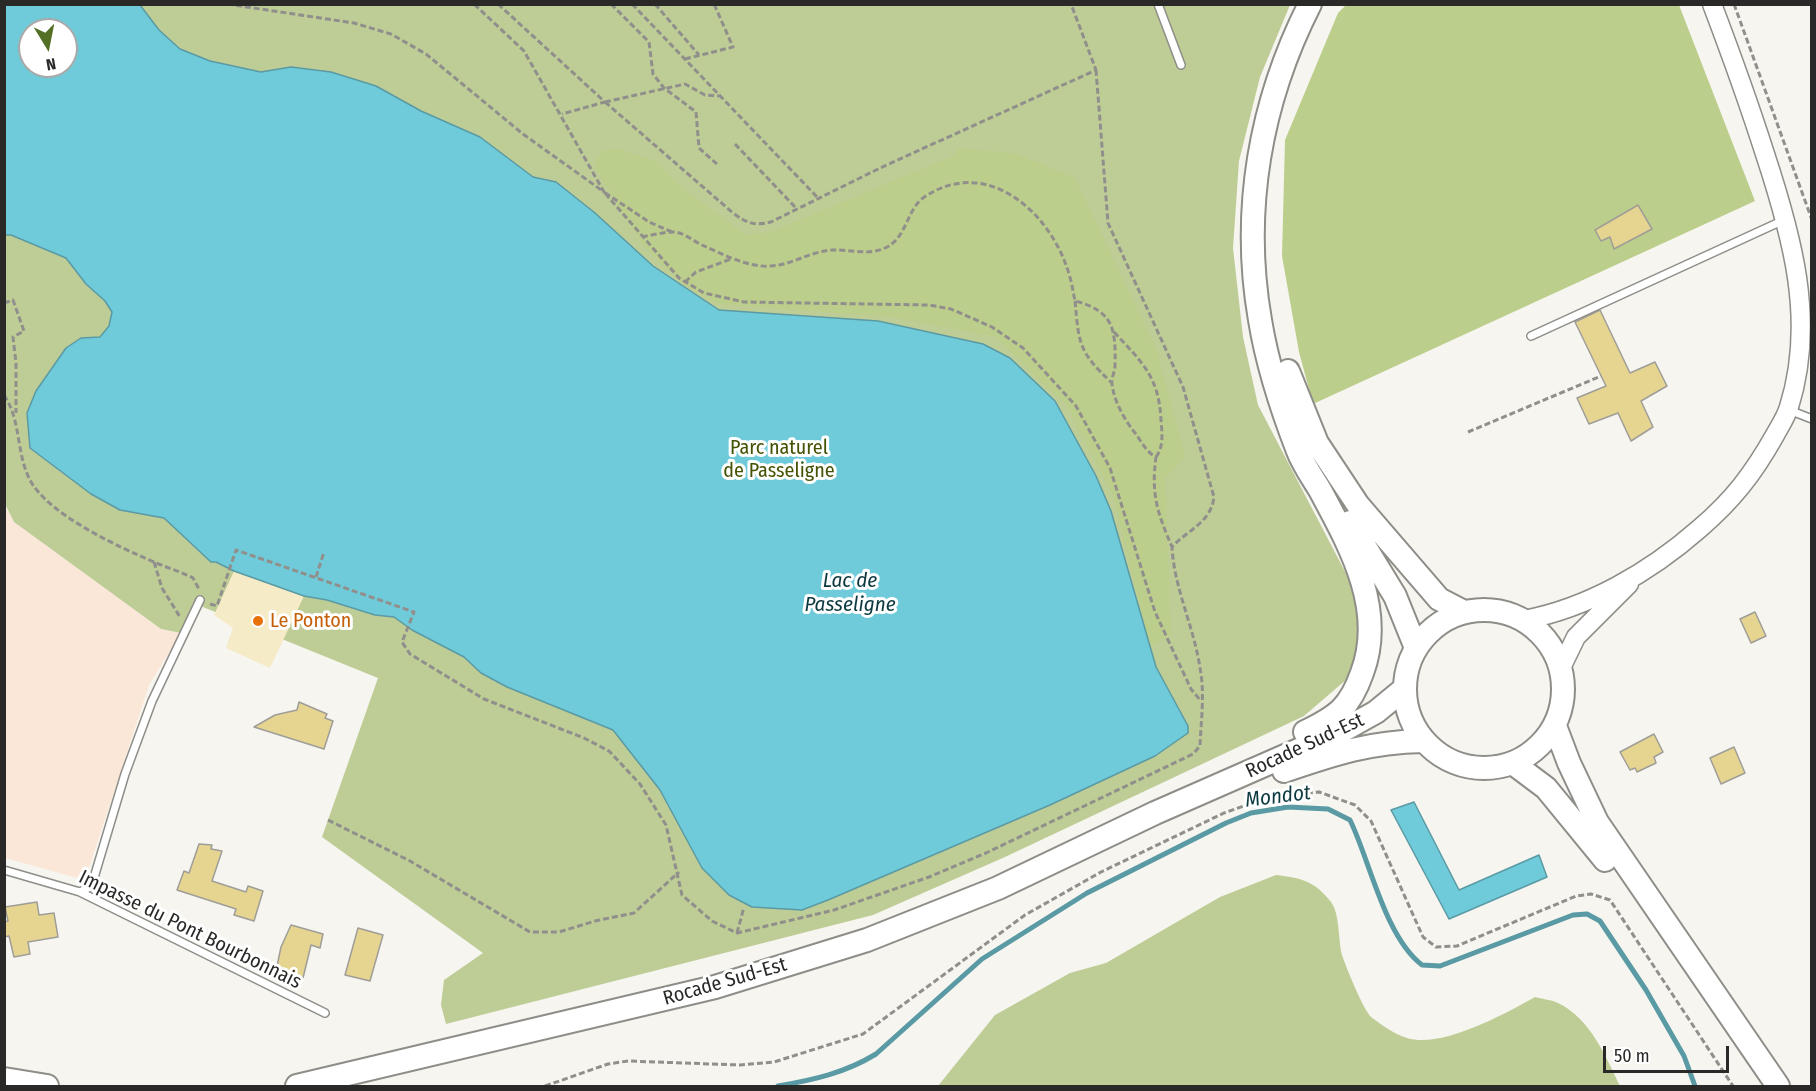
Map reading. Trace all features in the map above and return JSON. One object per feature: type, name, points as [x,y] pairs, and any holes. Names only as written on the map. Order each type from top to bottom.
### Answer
[{"type":"main road","points":[[1135,824],[1158,801],[1332,719],[1349,702],[1370,651],[1368,594],[1342,534],[1298,452],[1275,380],[1260,321],[1254,268],[1256,171],[1263,127],[1290,43],[1310,4]]},
{"type":"main road","points":[[1320,4],[1294,60],[1279,107],[1269,150],[1265,218],[1269,284],[1276,329],[1291,383],[1317,443],[1358,506],[1439,599],[1464,612]]},
{"type":"main road","points":[[1275,380],[1307,450],[1395,596],[1416,648]]},
{"type":"main road","points":[[1485,610],[1505,612],[1524,620],[1540,633],[1553,649],[1561,668],[1563,698],[1555,726],[1545,742],[1530,755],[1514,764],[1490,769],[1465,767],[1442,757],[1423,741],[1409,717],[1404,689],[1407,667],[1416,648],[1429,632],[1445,620],[1464,612],[1485,610]]},
{"type":"main road","name":"Rocade Sud-Est","points":[[297,1086],[715,987],[856,944],[998,888],[1155,813],[1350,727],[1376,712],[1404,689]]},
{"type":"main road","points":[[1555,726],[1569,763],[1597,822],[1778,1086]]},
{"type":"main road","name":"Rocade Sud-Est","points":[[1135,824],[1346,749],[1385,742],[1423,741]]},
{"type":"main road","points":[[1514,764],[1546,788],[1588,837],[1715,1010],[1765,1086]]},
{"type":"main road","points":[[4,1079],[47,1086]]},
{"type":"street","points":[[1561,668],[1576,637],[1640,574],[1681,545],[1730,502],[1756,469],[1789,410],[1800,360],[1802,331],[1800,292],[1786,219],[1750,108],[1712,4]]},
{"type":"street","points":[[1524,620],[1562,612],[1640,574]]},
{"type":"lane","points":[[1158,4],[1181,65]]},
{"type":"lane","points":[[1531,336],[1786,219]]},
{"type":"lane","points":[[1789,410],[1812,419]]},
{"type":"lane","points":[[80,892],[90,887],[93,881],[132,754],[169,662],[200,600]]},
{"type":"lane","name":"Impasse du Pont Bourbonnais","points":[[4,870],[80,892],[325,1013]]},
{"type":"path","points":[[227,4],[354,23],[391,34],[426,54],[523,134],[649,222],[686,236],[731,258],[768,267],[788,264],[799,256],[819,252],[869,252],[884,249],[905,229],[921,200],[945,186],[967,181],[987,183],[1018,198],[1047,229],[1069,274],[1075,301],[1078,339],[1086,357],[1112,383],[1124,418],[1141,444],[1156,457]]},
{"type":"path","points":[[474,4],[524,51],[562,114],[604,192],[668,266],[685,282],[704,293],[744,302],[888,303],[951,309],[992,327],[1023,348],[1076,406],[1101,449],[1118,491],[1155,612],[1191,689],[1201,701]]},
{"type":"path","points":[[498,4],[605,102],[749,224],[771,222],[818,198],[1096,70]]},
{"type":"path","points":[[611,4],[649,42],[653,74],[664,88],[696,112],[699,148],[717,164]]},
{"type":"path","points":[[632,4],[818,198]]},
{"type":"path","points":[[655,4],[699,55]]},
{"type":"path","points":[[685,59],[734,47],[714,4]]},
{"type":"path","points":[[1071,4],[1096,70],[1108,223],[1183,387],[1214,497],[1201,524],[1172,546]]},
{"type":"path","points":[[1734,4],[1812,220]]},
{"type":"path","points":[[562,114],[685,84],[705,95],[721,96]]},
{"type":"path","points":[[735,144],[797,209]]},
{"type":"path","points":[[642,237],[672,232]]},
{"type":"path","points":[[685,282],[696,272],[731,258]]},
{"type":"path","points":[[4,303],[13,300],[24,331],[13,337],[16,363],[15,418],[19,447],[28,477],[37,492],[51,505],[86,528],[192,578],[199,587],[200,600],[217,606],[236,550],[414,612],[402,642],[410,654],[484,699],[584,738],[609,751],[640,784],[666,825],[679,872],[682,896],[712,921],[737,933],[834,910],[929,877],[986,853],[1193,754],[1200,746],[1200,667],[1173,563],[1172,546],[1161,522],[1153,485],[1156,457],[1161,451],[1161,402],[1151,372],[1114,332],[1105,314],[1095,306],[1075,301]]},
{"type":"path","points":[[1112,383],[1115,364],[1114,332]]},
{"type":"path","points":[[1468,432],[1601,376]]},
{"type":"path","points":[[4,395],[15,418]]},
{"type":"path","points":[[316,577],[324,552]]},
{"type":"path","points":[[154,562],[162,588],[187,629]]},
{"type":"path","points":[[545,1086],[608,1064],[628,1061],[740,1065],[774,1062],[863,1034],[1025,915],[1101,872],[1224,813],[1269,797],[1319,792],[1355,805],[1371,821],[1423,937],[1436,947],[1457,946],[1576,896],[1591,894],[1610,900],[1733,1086]]},
{"type":"path","points":[[328,820],[410,861],[530,932],[559,932],[595,921],[634,913],[679,872]]},
{"type":"path","points":[[737,933],[744,907]]},
{"type":"shaded area","points":[[4,504],[14,522],[161,629],[181,633],[149,685],[85,880],[5,858]]},
{"type":"green space","name":"Parc naturel de Passeligne","points":[[4,5],[1290,5],[1260,77],[1239,161],[1233,248],[1243,337],[1258,405],[1351,583],[1365,631],[1347,679],[1304,716],[1005,857],[873,915],[446,1024],[441,1005],[444,980],[483,953],[322,837],[378,678],[193,603],[181,633],[161,629],[14,522],[5,504]]},
{"type":"green space","points":[[1346,5],[1679,5],[1755,201],[1313,404],[1299,352],[1282,256],[1285,140],[1338,13]]},
{"type":"green space","points":[[959,148],[1014,153],[1075,178],[1156,349],[1185,456],[1165,479],[1171,634],[1150,647],[1114,498],[1067,406],[996,337],[893,317],[718,304],[680,282],[644,246],[594,166],[602,151],[618,149],[656,161],[682,188],[746,235],[771,232],[953,156]]},
{"type":"green space","points":[[1276,875],[1307,882],[1319,889],[1331,902],[1337,920],[1342,955],[1355,987],[1371,1017],[1388,1029],[1407,1038],[1437,1039],[1472,1028],[1535,997],[1550,1000],[1569,1010],[1588,1028],[1603,1051],[1620,1086],[938,1086],[995,1015],[1070,973],[1106,963],[1220,897]]},
{"type":"sand","name":"Le Ponton","points":[[234,571],[304,596],[270,668],[226,648],[233,628],[214,615]]},
{"type":"water","name":"Lac de Passeligne","points":[[5,4],[140,5],[159,30],[180,49],[210,61],[261,72],[291,67],[331,72],[376,86],[421,111],[480,137],[533,177],[556,182],[595,213],[653,266],[719,310],[878,321],[983,344],[1010,358],[1055,401],[1096,476],[1111,511],[1156,667],[1188,726],[1188,733],[1155,756],[1050,805],[828,900],[802,910],[752,907],[729,895],[702,868],[660,790],[613,730],[507,687],[481,673],[464,657],[412,630],[394,617],[375,615],[327,600],[304,596],[211,562],[164,518],[120,510],[91,494],[30,448],[27,413],[36,391],[66,348],[81,338],[100,337],[109,326],[112,312],[105,301],[86,284],[66,258],[11,235],[5,235]]},
{"type":"water","points":[[1414,802],[1459,890],[1539,855],[1547,877],[1449,919],[1391,810]]},
{"type":"building","points":[[1638,205],[1652,229],[1614,249],[1610,237],[1601,241],[1595,230]]},
{"type":"building","points":[[1600,310],[1630,373],[1655,362],[1667,386],[1641,401],[1653,427],[1631,441],[1618,413],[1589,424],[1577,398],[1606,386],[1575,322]]},
{"type":"building","points":[[1755,612],[1766,636],[1751,643],[1740,619]]},
{"type":"building","points":[[299,702],[327,714],[325,718],[333,721],[324,749],[254,727],[275,715],[297,710]]},
{"type":"building","points":[[1654,734],[1663,752],[1654,757],[1656,763],[1637,772],[1635,768],[1630,770],[1620,752]]},
{"type":"building","points":[[1734,747],[1745,773],[1721,784],[1710,758]]},
{"type":"building","points":[[199,844],[212,845],[211,849],[222,851],[212,881],[246,892],[248,886],[263,891],[254,921],[234,915],[236,909],[177,890],[184,871],[189,873]]},
{"type":"building","points":[[37,902],[39,915],[54,913],[58,937],[28,942],[30,954],[14,957],[9,936],[4,937],[4,922],[8,921],[5,907]]},
{"type":"building","points":[[291,925],[323,934],[320,948],[311,945],[303,978],[276,971],[281,947]]},
{"type":"building","points":[[358,928],[383,935],[370,981],[345,975]]},
{"type":"waterway","name":"Mondot","points":[[778,1086],[828,1075],[876,1054],[982,959],[1087,893],[1226,823],[1251,813],[1288,807],[1328,809],[1350,820],[1388,918],[1409,952],[1422,965],[1440,966],[1573,915],[1587,914],[1600,921],[1646,990],[1684,1056],[1695,1086]]},
{"type":"place","name":"Le Ponton","points":[[258,621]]}]
